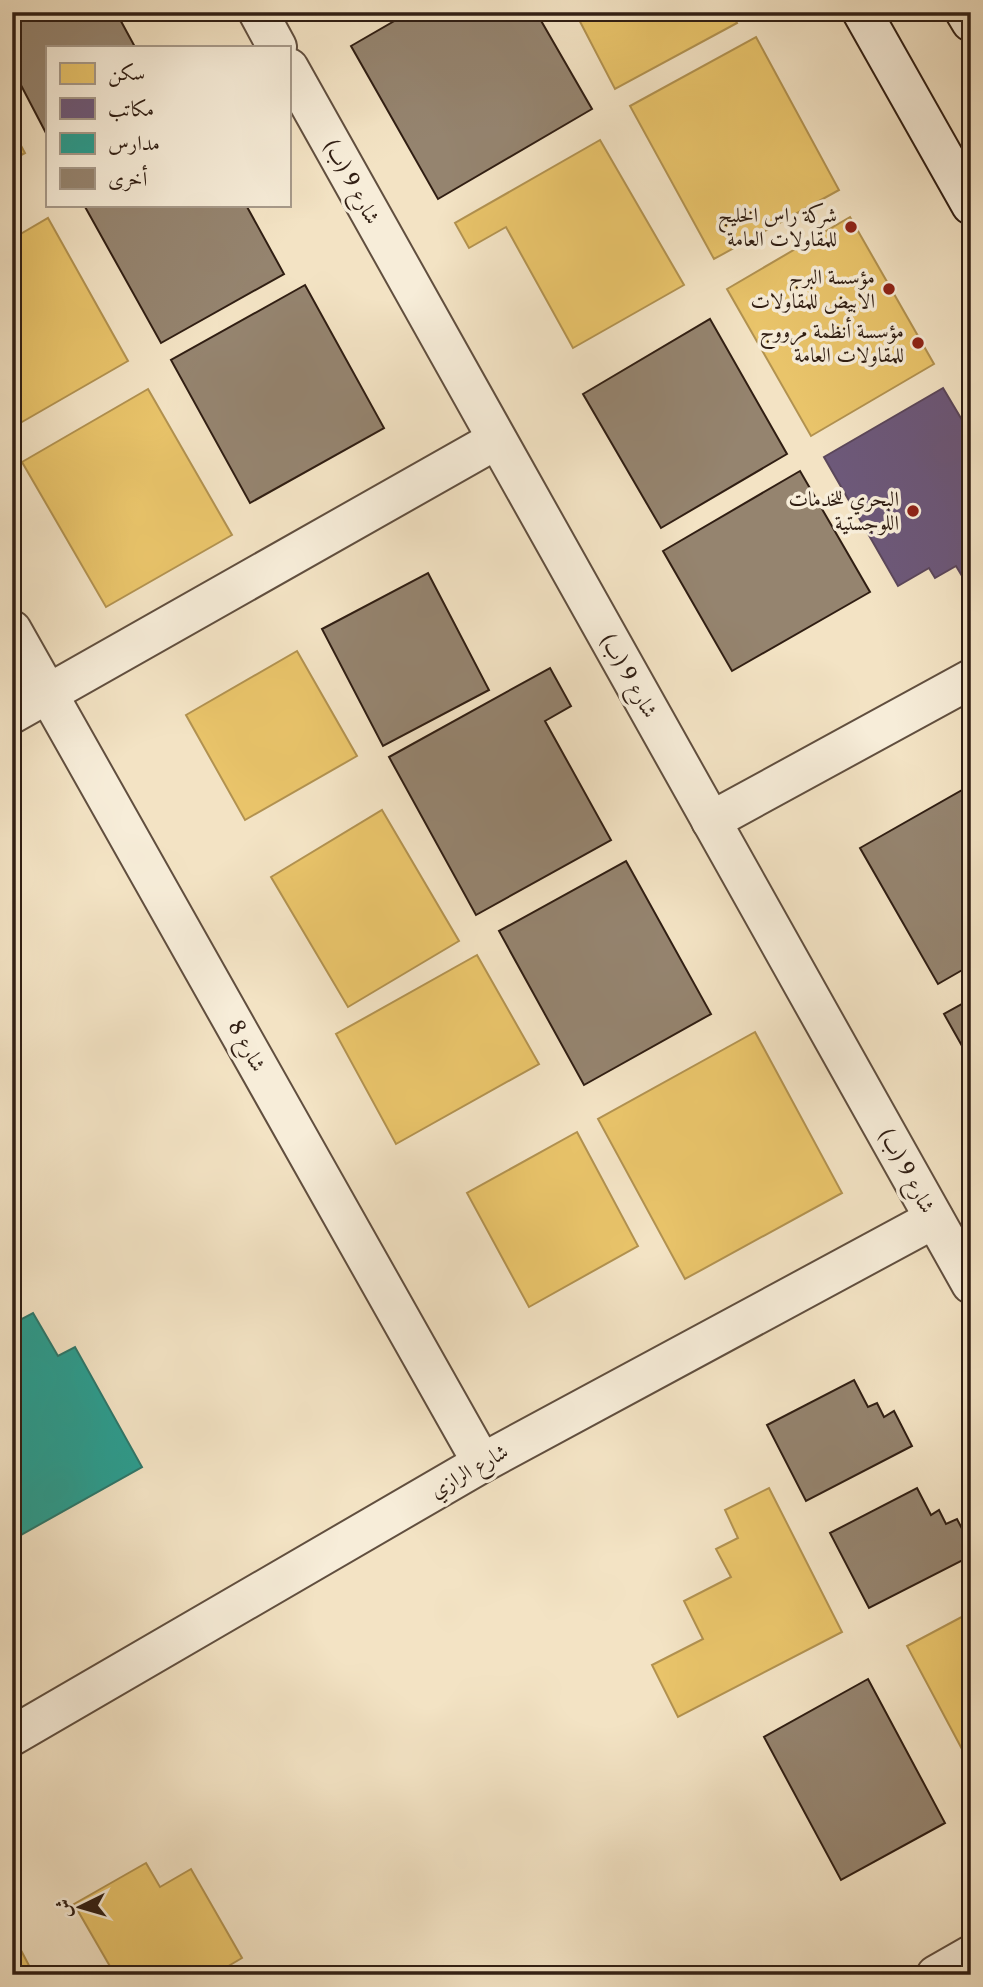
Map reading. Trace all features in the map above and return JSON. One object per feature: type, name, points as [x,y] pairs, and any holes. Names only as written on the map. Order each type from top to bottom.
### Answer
[{"type":"street","points":[[258,12],[276,46]]},
{"type":"street","points":[[862,12],[971,205]]},
{"type":"street","points":[[965,12],[971,23]]},
{"type":"street","name":"شارع 9 (ب)","points":[[290,70],[971,1284]]},
{"type":"street","points":[[12,714],[496,440]]},
{"type":"street","name":"شارع 8","points":[[12,629],[482,1463]]},
{"type":"street","points":[[711,821],[971,679]]},
{"type":"street","name":"شارع الرازي","points":[[12,1737],[482,1463],[934,1219]]},
{"type":"street","points":[[936,1975],[971,1955]]},
{"type":"building: سكن","points":[[575,12],[731,12],[737,23],[615,89]]},
{"type":"building: سكن","points":[[756,37],[839,190],[714,259],[630,106]]},
{"type":"building: سكن","points":[[12,129],[25,153],[12,160]]},
{"type":"building: سكن","points":[[600,140],[684,285],[573,348],[506,227],[469,248],[455,223]]},
{"type":"building: سكن","points":[[850,217],[934,364],[811,436],[727,289]]},
{"type":"building: سكن","points":[[48,218],[128,361],[15,426],[12,421],[12,239]]},
{"type":"building: سكن","points":[[148,389],[232,535],[106,607],[22,462]]},
{"type":"building: سكن","points":[[297,651],[357,756],[245,820],[186,715]]},
{"type":"building: سكن","points":[[382,810],[459,941],[348,1007],[271,877]]},
{"type":"building: سكن","points":[[477,955],[539,1064],[396,1144],[336,1034]]},
{"type":"building: سكن","points":[[755,1032],[842,1193],[685,1279],[598,1119]]},
{"type":"building: سكن","points":[[577,1132],[638,1246],[529,1307],[467,1193]]},
{"type":"building: سكن","points":[[769,1488],[842,1632],[678,1717],[652,1665],[703,1639],[684,1601],[731,1577],[716,1549],[738,1538],[725,1510]]},
{"type":"building: سكن","points":[[971,1612],[971,1766],[907,1646]]},
{"type":"building: سكن","points":[[146,1863],[160,1887],[191,1869],[242,1958],[213,1975],[115,1975],[74,1904]]},
{"type":"building: سكن","points":[[14,1937],[34,1975],[12,1975]]},
{"type":"building: مكاتب","name":"البحري للخدمات اللوجستية","points":[[943,388],[971,435],[971,571],[962,576],[956,566],[935,578],[929,568],[898,586],[824,457]]},
{"type":"building: مدارس","points":[[33,1313],[58,1356],[75,1347],[142,1467],[12,1540],[12,1324]]},
{"type":"building: أخرى","points":[[12,12],[116,12],[134,46],[46,46],[46,133],[12,68]]},
{"type":"building: أخرى","points":[[410,12],[536,12],[592,109],[438,199],[351,46]]},
{"type":"building: أخرى","points":[[85,206],[247,206],[284,274],[161,343]]},
{"type":"building: أخرى","points":[[305,285],[384,428],[250,503],[171,360]]},
{"type":"building: أخرى","points":[[710,319],[787,454],[661,528],[583,394]]},
{"type":"building: أخرى","points":[[800,471],[870,592],[732,671],[663,551]]},
{"type":"building: أخرى","points":[[428,573],[489,690],[383,746],[322,629]]},
{"type":"building: أخرى","points":[[550,668],[571,706],[545,721],[611,840],[476,915],[389,757]]},
{"type":"building: أخرى","points":[[971,785],[971,965],[938,984],[860,848]]},
{"type":"building: أخرى","points":[[626,861],[711,1014],[584,1085],[499,931]]},
{"type":"building: أخرى","points":[[971,999],[971,1059],[970,1060],[944,1014]]},
{"type":"building: أخرى","points":[[854,1380],[868,1407],[877,1403],[884,1417],[894,1411],[912,1446],[806,1501],[767,1425]]},
{"type":"building: أخرى","points":[[917,1488],[931,1515],[939,1510],[946,1524],[957,1519],[971,1546],[971,1556],[869,1608],[830,1533]]},
{"type":"building: أخرى","points":[[868,1679],[945,1823],[841,1880],[764,1737]]},
{"type":"place","name":"شركة راس الخليج للمقاولات العامة","points":[[851,227]]},
{"type":"place","name":"مؤسسة البرج الابيض للمقاولات","points":[[889,289]]},
{"type":"place","name":"مؤسسة أنظمة مرووج للمقاولات العامة","points":[[918,343]]},
{"type":"place","name":"البحري للخدمات اللوجستية","points":[[913,511]]}]
